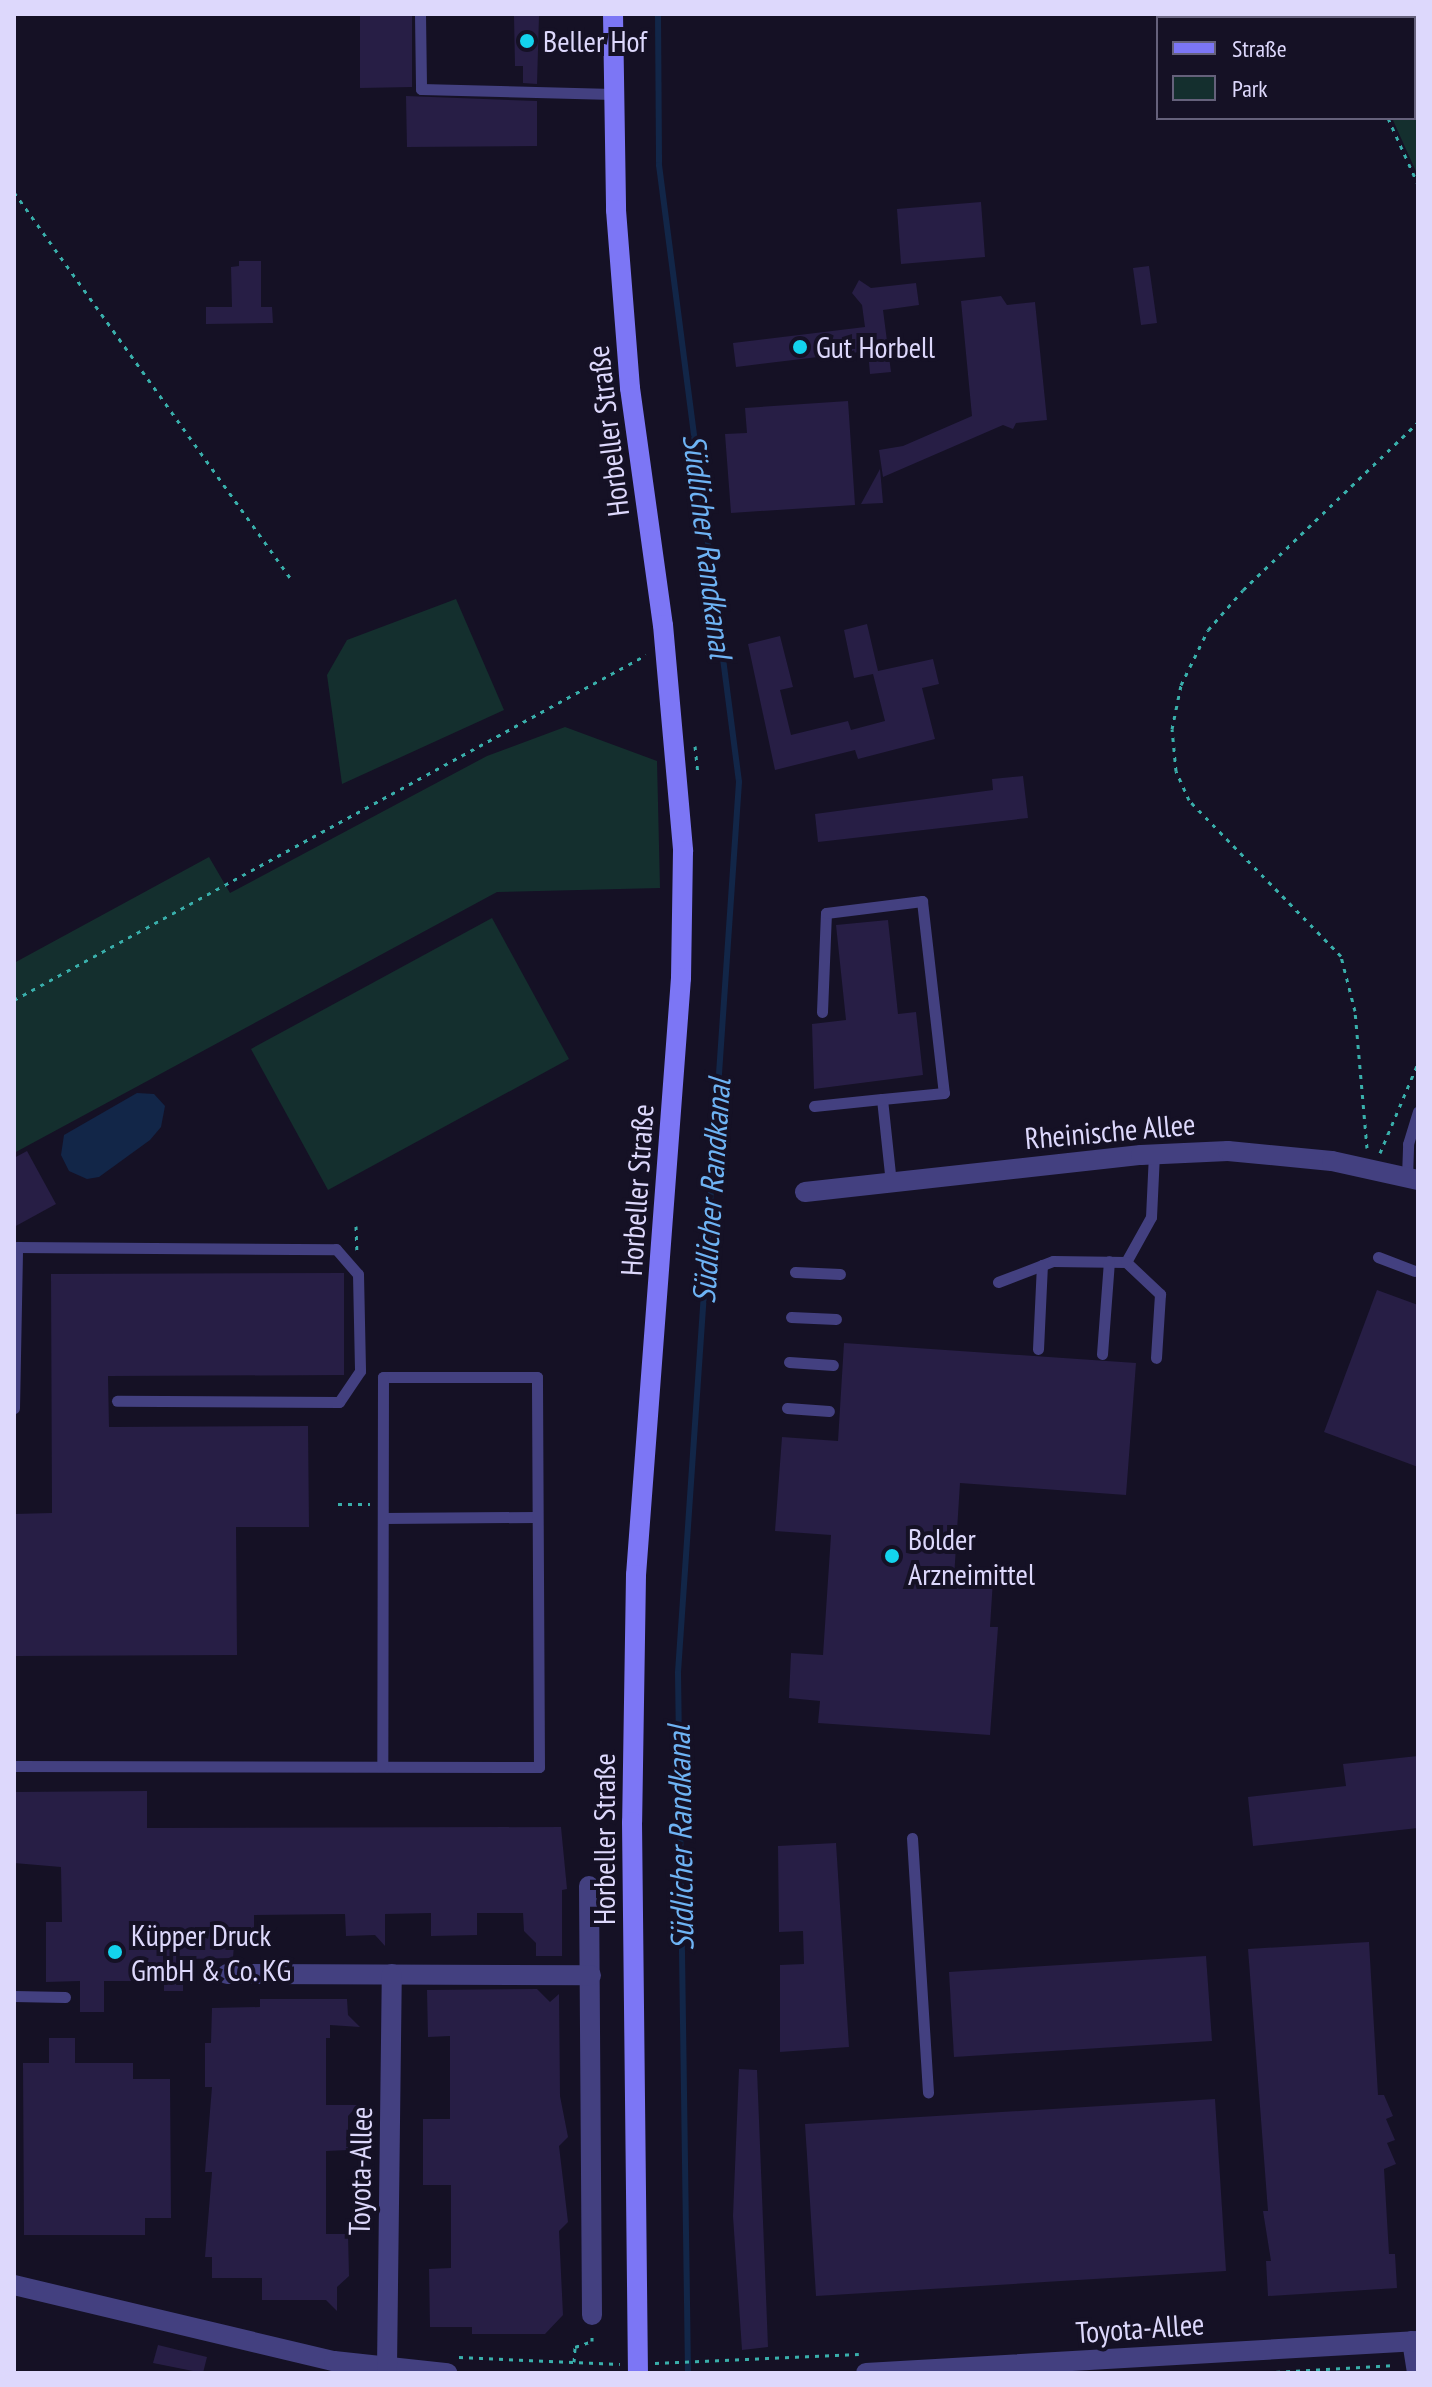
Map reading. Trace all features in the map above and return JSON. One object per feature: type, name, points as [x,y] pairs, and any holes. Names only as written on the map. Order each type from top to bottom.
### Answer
[{"type":"main road","name":"Horbeller Straße","points":[[613,14],[616,210],[630,388],[666,644],[683,851],[682,946],[660,1305],[636,1575],[629,2368]]},
{"type":"street","name":"Rheinische Allee","points":[[805,1192],[1154,1154],[1251,1153],[1372,1168],[1412,1178]]},
{"type":"street","points":[[589,1886],[592,2315]]},
{"type":"street","points":[[227,1974],[591,1975]]},
{"type":"street","name":"Toyota-Allee","points":[[387,2368],[392,1974]]},
{"type":"street","points":[[14,2285],[258,2345],[387,2368],[452,2365]]},
{"type":"street","points":[[1410,2369],[1415,2341]]},
{"type":"street","name":"Toyota-Allee","points":[[866,2373],[1095,2367],[1415,2341]]},
{"type":"lane","points":[[420,14],[421,89],[613,94]]},
{"type":"lane","points":[[814,1106],[944,1093],[922,901],[826,913],[822,1012]]},
{"type":"lane","points":[[882,1099],[891,1183]]},
{"type":"lane","points":[[1412,1178],[1408,1144],[1418,1111]]},
{"type":"lane","points":[[1126,1262],[1151,1217],[1154,1154]]},
{"type":"lane","points":[[14,1408],[17,1247],[336,1249],[349,1258],[358,1274],[360,1371],[339,1402],[117,1401]]},
{"type":"lane","points":[[1378,1257],[1414,1271]]},
{"type":"lane","points":[[1102,1354],[1109,1261]]},
{"type":"lane","points":[[998,1282],[1042,1265],[1126,1262],[1160,1294],[1156,1358]]},
{"type":"lane","points":[[1038,1349],[1042,1265]]},
{"type":"lane","points":[[795,1272],[840,1274]]},
{"type":"lane","points":[[791,1317],[836,1319]]},
{"type":"lane","points":[[789,1362],[833,1365]]},
{"type":"lane","points":[[14,1766],[539,1767],[537,1377],[383,1377],[382,1766]]},
{"type":"lane","points":[[787,1408],[829,1411]]},
{"type":"lane","points":[[383,1518],[536,1517]]},
{"type":"lane","points":[[912,1838],[928,2092]]},
{"type":"lane","points":[[14,1996],[65,1997]]},
{"type":"path","points":[[1389,120],[1418,184]]},
{"type":"path","points":[[14,192],[292,580]]},
{"type":"path","points":[[1372,1168],[1355,1011],[1341,956],[1189,800],[1176,771],[1172,729],[1181,685],[1208,630],[1243,590],[1418,422]]},
{"type":"path","points":[[14,1000],[666,644]]},
{"type":"path","points":[[1372,1168],[1418,1063]]},
{"type":"path","points":[[349,1258],[357,1250],[356,1226]]},
{"type":"path","points":[[338,1504],[382,1504]]},
{"type":"path","points":[[574,2362],[575,2347],[592,2341],[592,2315]]},
{"type":"path","points":[[452,2365],[574,2362],[629,2368]]},
{"type":"path","points":[[660,2364],[714,2363]]},
{"type":"path","points":[[1256,2373],[1410,2369]]},
{"type":"green space","points":[[1418,14],[1418,176],[1393,120],[1416,120],[1416,16],[1378,16]]},
{"type":"green space","points":[[456,599],[504,710],[342,784],[327,675],[347,640]]},
{"type":"green space","points":[[565,727],[657,761],[660,888],[497,892],[14,1153],[14,963],[209,857],[230,893],[487,756]]},
{"type":"green space","points":[[492,918],[569,1059],[328,1190],[251,1049]]},
{"type":"water","points":[[137,1093],[154,1094],[165,1106],[161,1127],[150,1140],[99,1177],[87,1179],[69,1171],[61,1155],[64,1135]]},
{"type":"building","points":[[360,14],[412,14],[412,87],[360,88]]},
{"type":"building","name":"Beller Hof","points":[[514,16],[539,16],[537,84],[523,83],[523,66],[515,66]]},
{"type":"building","points":[[406,96],[537,101],[537,146],[407,147]]},
{"type":"building","points":[[981,202],[985,257],[901,264],[897,209]]},
{"type":"building","points":[[239,261],[261,261],[261,307],[272,307],[273,323],[206,324],[206,307],[232,307],[231,267],[239,266]]},
{"type":"building","points":[[1149,266],[1157,323],[1141,325],[1133,268]]},
{"type":"building","points":[[859,280],[871,288],[916,283],[919,305],[883,310],[891,372],[870,374],[868,351],[736,367],[733,343],[865,327],[862,305],[852,293]]},
{"type":"building","points":[[1001,296],[1007,305],[1035,302],[1047,420],[1016,423],[1013,429],[1003,425],[883,477],[879,450],[903,446],[972,416],[961,301]]},
{"type":"building","points":[[848,401],[855,505],[731,513],[725,434],[747,433],[745,408]]},
{"type":"building","points":[[880,469],[883,503],[861,504]]},
{"type":"building","points":[[867,624],[878,671],[933,659],[939,684],[922,688],[935,739],[858,759],[855,750],[775,770],[748,644],[780,636],[793,687],[780,690],[791,735],[848,721],[851,730],[885,721],[873,674],[854,678],[844,630]]},
{"type":"building","points":[[1023,776],[1028,818],[818,842],[815,814],[993,790],[992,779]]},
{"type":"building","points":[[888,920],[898,1014],[916,1012],[923,1075],[814,1089],[812,1024],[846,1020],[836,925]]},
{"type":"building","points":[[27,1151],[56,1204],[14,1227],[14,1158]]},
{"type":"building","points":[[344,1273],[344,1375],[108,1376],[109,1427],[308,1426],[309,1527],[236,1527],[237,1655],[16,1656],[14,1514],[52,1513],[51,1274]]},
{"type":"building","points":[[1377,1290],[1418,1305],[1418,1467],[1324,1432]]},
{"type":"building","name":"Bolder Arzneimittel","points":[[844,1343],[1136,1363],[1126,1495],[960,1483],[954,1578],[993,1580],[990,1627],[998,1627],[990,1735],[818,1723],[820,1701],[789,1698],[791,1653],[823,1655],[831,1535],[775,1531],[782,1437],[838,1441]]},
{"type":"building","points":[[1418,1756],[1418,1828],[1253,1846],[1248,1797],[1346,1786],[1343,1764]]},
{"type":"building","points":[[147,1791],[147,1828],[561,1827],[567,1889],[562,1890],[562,1956],[536,1956],[536,1943],[524,1931],[523,1913],[477,1913],[477,1935],[431,1936],[431,1913],[385,1914],[385,1946],[375,1935],[346,1936],[345,1914],[254,1915],[254,1935],[265,1946],[234,1945],[233,1958],[183,1959],[183,1991],[164,1991],[164,1981],[104,1981],[104,2012],[80,2012],[80,1981],[46,1982],[46,1922],[62,1922],[61,1867],[14,1863],[14,1792]]},
{"type":"building","points":[[836,1843],[849,2047],[780,2052],[780,1965],[804,1964],[803,1931],[779,1932],[778,1846]]},
{"type":"building","points":[[1369,1942],[1378,2095],[1384,2095],[1393,2116],[1386,2119],[1395,2140],[1387,2143],[1396,2164],[1384,2169],[1389,2254],[1395,2254],[1397,2288],[1268,2296],[1266,2261],[1271,2261],[1263,2211],[1268,2211],[1248,1949]]},
{"type":"building","points":[[1206,1956],[1212,2041],[954,2057],[949,1972]]},
{"type":"building","points":[[537,1989],[550,2002],[559,1994],[560,2096],[568,2137],[559,2146],[568,2222],[559,2231],[563,2315],[545,2334],[472,2334],[472,2327],[430,2327],[429,2269],[451,2268],[451,2185],[423,2185],[423,2119],[450,2119],[450,2036],[428,2037],[427,1990]]},
{"type":"building","points":[[260,1999],[347,1999],[348,2015],[360,2027],[330,2025],[330,2038],[326,2038],[326,2105],[358,2105],[348,2116],[348,2150],[326,2151],[326,2234],[348,2234],[349,2276],[337,2287],[337,2311],[326,2300],[262,2300],[262,2278],[212,2278],[212,2257],[205,2257],[212,2172],[205,2172],[212,2087],[205,2087],[205,2043],[211,2043],[212,2008],[260,2007]]},
{"type":"building","points":[[49,2038],[75,2038],[75,2063],[133,2063],[133,2079],[170,2079],[171,2218],[145,2218],[145,2235],[24,2235],[23,2063],[49,2063]]},
{"type":"building","points":[[739,2069],[757,2070],[768,2347],[742,2350],[733,2216]]},
{"type":"building","points":[[1215,2099],[1226,2271],[816,2296],[805,2124]]},
{"type":"building","points":[[158,2345],[207,2357],[203,2373],[153,2363]]},
{"type":"waterway","name":"Südlicher Randkanal","points":[[658,14],[659,165],[739,782],[678,1673],[688,2373]]},
{"type":"place","name":"Beller Hof","points":[[527,41]]},
{"type":"place","name":"Gut Horbell","points":[[800,347]]},
{"type":"place","name":"Bolder Arzneimittel","points":[[892,1556]]},
{"type":"place","name":"Küpper Druck GmbH & Co. KG","points":[[115,1952]]}]
